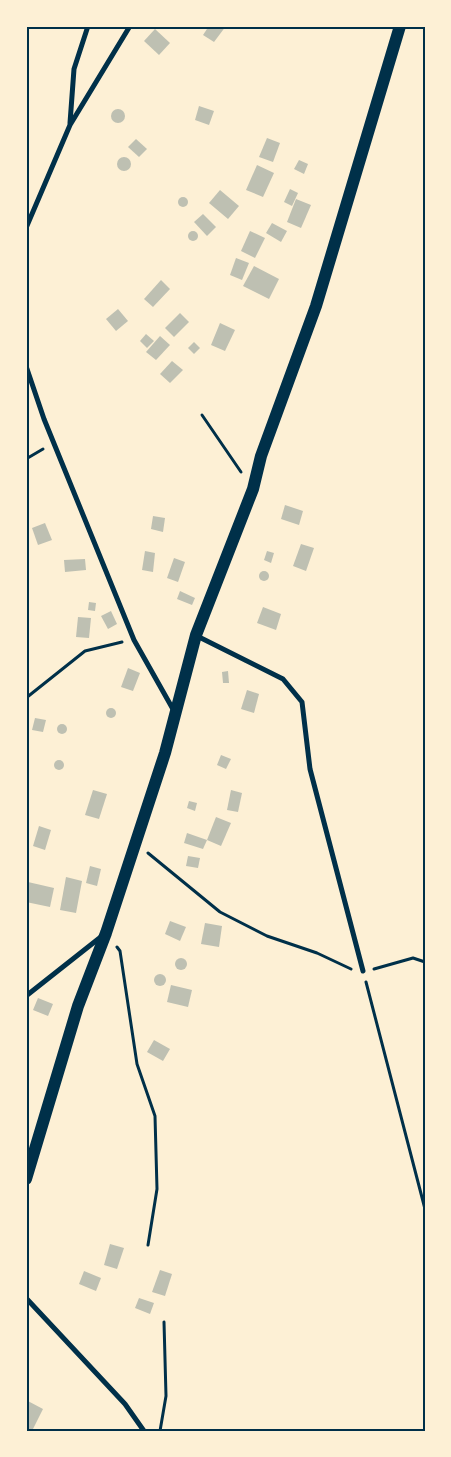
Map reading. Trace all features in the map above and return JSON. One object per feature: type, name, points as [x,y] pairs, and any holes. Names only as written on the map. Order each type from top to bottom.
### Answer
[{"type":"main road","points":[[26,1179],[78,1006],[106,933],[166,753],[196,636],[252,489],[261,456],[316,306],[400,26]]},
{"type":"street","points":[[70,124],[74,69],[88,26]]},
{"type":"street","points":[[26,228],[70,124],[130,26]]},
{"type":"street","points":[[26,366],[134,640],[175,714]]},
{"type":"street","points":[[196,636],[283,680],[302,702],[310,769],[363,972]]},
{"type":"street","points":[[26,996],[106,933]]},
{"type":"street","points":[[26,1298],[124,1404],[144,1431]]},
{"type":"path","points":[[202,415],[252,489]]},
{"type":"path","points":[[26,459],[55,443]]},
{"type":"path","points":[[26,698],[85,651],[134,640]]},
{"type":"path","points":[[136,843],[178,875],[220,912],[267,936],[317,953],[345,968],[363,972],[414,958],[425,962]]},
{"type":"path","points":[[106,933],[120,951],[136,1064],[155,1116],[157,1189],[148,1245]]},
{"type":"path","points":[[363,972],[425,1209]]},
{"type":"path","points":[[160,1431],[166,1396],[164,1322]]},
{"type":"building","points":[[209,26],[226,26],[214,42],[203,35]]},
{"type":"building","points":[[155,29],[170,43],[159,55],[144,41]]},
{"type":"building","points":[[199,106],[214,111],[209,125],[195,120]]},
{"type":"building","points":[[115,109],[121,109],[125,116],[121,123],[115,123],[111,119],[111,113]]},
{"type":"building","points":[[267,138],[280,143],[273,162],[259,157]]},
{"type":"building","points":[[136,139],[147,149],[139,157],[128,147]]},
{"type":"building","points":[[121,157],[127,157],[131,164],[127,171],[121,171],[117,167],[117,161]]},
{"type":"building","points":[[299,160],[308,164],[304,174],[294,169]]},
{"type":"building","points":[[257,165],[274,173],[263,197],[246,190]]},
{"type":"building","points":[[290,189],[298,193],[292,206],[284,202]]},
{"type":"building","points":[[220,190],[239,206],[228,219],[209,203]]},
{"type":"building","points":[[181,197],[185,197],[188,202],[187,206],[181,207],[178,204],[178,200]]},
{"type":"building","points":[[296,199],[311,205],[301,228],[287,222]]},
{"type":"building","points":[[203,214],[216,227],[207,236],[194,222]]},
{"type":"building","points":[[272,223],[287,231],[281,242],[266,233]]},
{"type":"building","points":[[191,231],[195,231],[198,236],[197,240],[191,241],[188,238],[188,234]]},
{"type":"building","points":[[250,231],[265,238],[255,258],[241,251]]},
{"type":"building","points":[[236,258],[249,263],[242,280],[230,275]]},
{"type":"building","points":[[254,266],[279,279],[269,299],[243,286]]},
{"type":"building","points":[[161,280],[170,289],[153,307],[144,299]]},
{"type":"building","points":[[118,309],[128,321],[116,331],[106,319]]},
{"type":"building","points":[[180,313],[189,322],[174,337],[165,328]]},
{"type":"building","points":[[220,323],[235,330],[225,351],[211,345]]},
{"type":"building","points":[[146,334],[154,341],[147,348],[140,341]]},
{"type":"building","points":[[160,336],[170,345],[156,360],[146,352]]},
{"type":"building","points":[[194,342],[200,348],[194,354],[188,348]]},
{"type":"building","points":[[172,361],[183,370],[170,383],[160,374]]},
{"type":"building","points":[[285,505],[303,511],[299,525],[281,519]]},
{"type":"building","points":[[153,516],[165,518],[163,532],[151,529]]},
{"type":"building","points":[[45,523],[52,540],[38,545],[32,528]]},
{"type":"building","points":[[301,544],[314,548],[306,571],[293,566]]},
{"type":"building","points":[[145,551],[155,553],[153,572],[142,570]]},
{"type":"building","points":[[267,551],[274,553],[271,563],[264,560]]},
{"type":"building","points":[[174,558],[185,562],[178,582],[167,578]]},
{"type":"building","points":[[85,559],[86,570],[65,572],[64,560]]},
{"type":"building","points":[[262,571],[266,571],[269,576],[266,581],[262,581],[259,578],[259,574]]},
{"type":"building","points":[[180,591],[195,598],[192,605],[177,599]]},
{"type":"building","points":[[89,602],[96,603],[95,611],[88,610]]},
{"type":"building","points":[[263,607],[281,614],[276,630],[257,623]]},
{"type":"building","points":[[111,611],[117,624],[108,629],[101,616]]},
{"type":"building","points":[[78,617],[91,618],[89,638],[76,637]]},
{"type":"building","points":[[128,668],[140,673],[133,691],[121,687]]},
{"type":"building","points":[[228,671],[229,683],[223,683],[222,672]]},
{"type":"building","points":[[247,690],[259,694],[254,713],[241,709]]},
{"type":"building","points":[[111,708],[116,713],[111,718],[106,713]]},
{"type":"building","points":[[35,718],[46,720],[43,732],[32,730]]},
{"type":"building","points":[[60,724],[64,724],[67,729],[66,733],[60,734],[57,731],[57,727]]},
{"type":"building","points":[[221,755],[231,759],[226,769],[217,765]]},
{"type":"building","points":[[59,760],[64,765],[59,770],[54,765]]},
{"type":"building","points":[[93,790],[107,794],[99,819],[85,815]]},
{"type":"building","points":[[231,790],[242,793],[238,812],[227,810]]},
{"type":"building","points":[[189,801],[197,803],[195,811],[187,808]]},
{"type":"building","points":[[216,817],[231,823],[221,846],[207,840]]},
{"type":"building","points":[[39,826],[51,830],[45,850],[33,846]]},
{"type":"building","points":[[187,833],[207,840],[203,849],[184,843]]},
{"type":"building","points":[[188,856],[200,858],[198,868],[186,866]]},
{"type":"building","points":[[90,866],[101,869],[97,886],[86,883]]},
{"type":"building","points":[[66,877],[82,881],[76,913],[60,910]]},
{"type":"building","points":[[28,882],[54,888],[50,907],[26,902]]},
{"type":"building","points":[[170,921],[186,927],[180,941],[165,934]]},
{"type":"building","points":[[205,923],[222,926],[219,947],[201,944]]},
{"type":"building","points":[[179,958],[183,958],[187,964],[183,970],[179,970],[175,966],[175,962]]},
{"type":"building","points":[[158,974],[162,974],[166,980],[162,986],[158,986],[154,982],[154,978]]},
{"type":"building","points":[[171,985],[192,990],[188,1007],[167,1002]]},
{"type":"building","points":[[38,998],[53,1004],[48,1016],[33,1010]]},
{"type":"building","points":[[154,1040],[170,1049],[163,1061],[147,1052]]},
{"type":"building","points":[[110,1244],[124,1248],[117,1269],[104,1265]]},
{"type":"building","points":[[160,1270],[172,1274],[165,1296],[152,1292]]},
{"type":"building","points":[[84,1271],[101,1278],[96,1291],[79,1284]]},
{"type":"building","points":[[139,1298],[154,1303],[150,1314],[135,1308]]},
{"type":"building","points":[[26,1400],[43,1409],[32,1431],[26,1429]]}]
